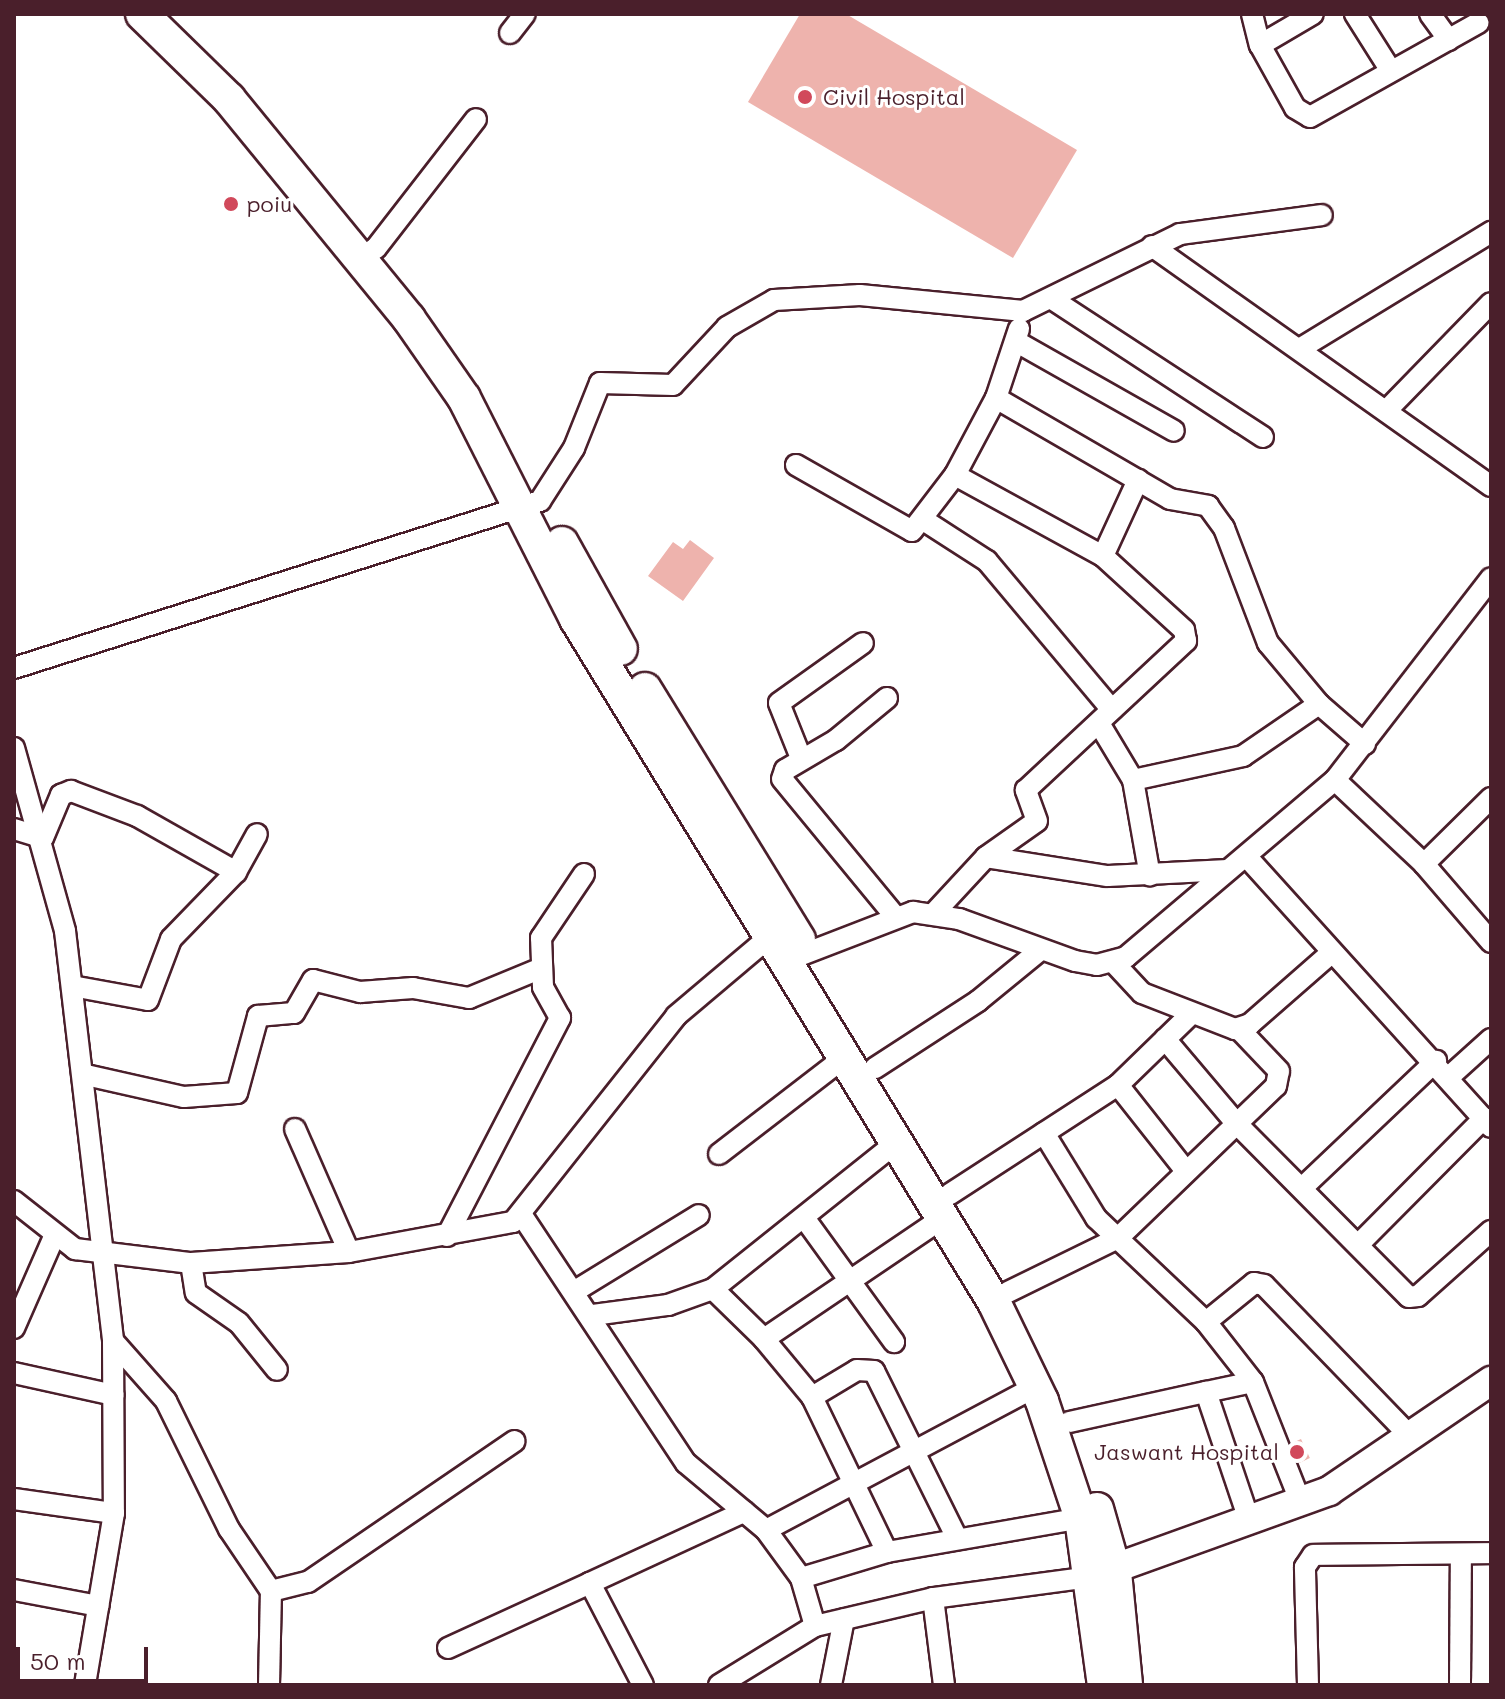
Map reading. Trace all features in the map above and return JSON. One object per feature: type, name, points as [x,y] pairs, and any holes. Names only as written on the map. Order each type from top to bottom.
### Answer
[{"type":"main road","points":[[142,14],[297,166]]},
{"type":"main road","points":[[174,14],[481,388],[530,505],[600,616],[788,942],[845,1057],[897,1142],[1008,1292],[1057,1385],[1069,1422],[1126,1685]]},
{"type":"main road","points":[[788,942],[875,1068],[1035,1387],[1103,1574],[1104,1685]]},
{"type":"street","points":[[510,33],[525,14]]},
{"type":"street","points":[[1252,14],[1260,45],[1295,108],[1310,117],[1478,23]]},
{"type":"street","points":[[1260,45],[1313,14]]},
{"type":"street","points":[[1355,14],[1391,71]]},
{"type":"street","points":[[1430,14],[1449,40]]},
{"type":"street","points":[[368,254],[476,119]]},
{"type":"street","points":[[14,668],[530,505],[574,448],[600,383],[673,385],[727,327],[774,300],[860,295],[1023,311],[1152,246],[1211,226],[1322,215]]},
{"type":"street","points":[[1301,348],[1491,232]]},
{"type":"street","points":[[1152,246],[1301,348],[1491,486]]},
{"type":"street","points":[[1052,299],[1263,437]]},
{"type":"street","points":[[1387,410],[1491,303]]},
{"type":"street","points":[[796,465],[906,529],[917,530],[955,475],[996,398],[1017,342],[1023,311]]},
{"type":"street","points":[[1017,342],[1174,431]]},
{"type":"street","points":[[996,398],[1138,480],[1215,513],[1259,628],[1319,704],[1365,744]]},
{"type":"street","points":[[935,912],[986,857],[1036,823],[1025,792],[1106,718],[1186,634],[1103,556],[955,475]]},
{"type":"street","points":[[1103,556],[1138,480]]},
{"type":"street","points":[[925,521],[987,561],[1106,718],[1133,780],[1150,876]]},
{"type":"street","points":[[14,1201],[54,1237],[106,1254],[191,1263],[349,1252],[447,1236],[523,1217],[668,1025],[788,942],[894,915],[935,912],[1039,951],[1097,965],[1114,963],[1335,780],[1491,578]]},
{"type":"street","points":[[801,758],[779,703],[863,643]]},
{"type":"street","points":[[887,698],[836,740],[801,758],[783,774],[788,791],[894,915]]},
{"type":"street","points":[[1133,780],[1243,756],[1319,704]]},
{"type":"street","points":[[14,748],[43,838],[72,986],[86,1075],[113,1341],[114,1513],[85,1685]]},
{"type":"street","points":[[1335,780],[1487,928]]},
{"type":"street","points":[[43,838],[61,795],[71,791],[137,816],[236,872]]},
{"type":"street","points":[[1424,864],[1491,798]]},
{"type":"street","points":[[14,829],[43,838]]},
{"type":"street","points":[[72,986],[146,1002],[177,930],[236,872],[257,834]]},
{"type":"street","points":[[1246,856],[1331,953],[1443,1069],[1488,1122],[1358,1245]]},
{"type":"street","points":[[986,857],[1150,876],[1228,870]]},
{"type":"street","points":[[447,1236],[560,1018],[539,969],[544,930],[584,874]]},
{"type":"street","points":[[875,1068],[978,1001],[1039,951]]},
{"type":"street","points":[[1239,1029],[1331,953]]},
{"type":"street","points":[[1008,1292],[1118,1238],[1281,1076],[1239,1029],[1189,1016],[1134,987],[1114,963]]},
{"type":"street","points":[[86,1075],[184,1097],[237,1093],[258,1016],[294,1013],[313,980],[360,992],[413,988],[469,998],[539,969]]},
{"type":"street","points":[[764,1339],[850,1281],[1044,1133],[1118,1085],[1189,1016]]},
{"type":"street","points":[[1165,1039],[1236,1123],[1415,1298],[1491,1231]]},
{"type":"street","points":[[1302,1188],[1443,1069],[1491,1039]]},
{"type":"street","points":[[719,1154],[845,1057]]},
{"type":"street","points":[[1118,1085],[1186,1171]]},
{"type":"street","points":[[295,1129],[349,1252]]},
{"type":"street","points":[[1044,1133],[1091,1212],[1206,1322],[1253,1382],[1301,1503]]},
{"type":"street","points":[[593,1315],[652,1309],[713,1289],[805,1219],[897,1142]]},
{"type":"street","points":[[575,1291],[699,1215]]},
{"type":"street","points":[[523,1217],[593,1315],[686,1463],[766,1530],[801,1578],[815,1626]]},
{"type":"street","points":[[805,1219],[894,1342]]},
{"type":"street","points":[[14,1328],[54,1237]]},
{"type":"street","points":[[191,1263],[196,1293],[239,1323],[277,1370]]},
{"type":"street","points":[[1206,1322],[1254,1283],[1264,1285],[1410,1436]]},
{"type":"street","points":[[713,1289],[764,1339],[812,1397],[887,1552]]},
{"type":"street","points":[[113,1341],[166,1401],[229,1529],[271,1591],[269,1685]]},
{"type":"street","points":[[812,1397],[869,1368],[957,1538]]},
{"type":"street","points":[[14,1373],[114,1395]]},
{"type":"street","points":[[719,1685],[815,1626],[933,1598],[1103,1574],[1301,1503],[1410,1436],[1491,1381]]},
{"type":"street","points":[[1069,1422],[1253,1382]]},
{"type":"street","points":[[766,1530],[911,1450],[1035,1387]]},
{"type":"street","points":[[1206,1392],[1250,1523]]},
{"type":"street","points":[[271,1591],[308,1582],[515,1441]]},
{"type":"street","points":[[14,1499],[114,1513]]},
{"type":"street","points":[[448,1648],[744,1512]]},
{"type":"street","points":[[801,1578],[887,1552],[1081,1518]]},
{"type":"street","points":[[1308,1685],[1308,1558],[1327,1551],[1491,1553]]},
{"type":"street","points":[[1460,1685],[1461,1554]]},
{"type":"street","points":[[590,1583],[643,1685]]},
{"type":"street","points":[[14,1590],[99,1606]]},
{"type":"street","points":[[933,1598],[944,1685]]},
{"type":"street","points":[[831,1685],[844,1619]]},
{"type":"building","points":[[800,14],[846,14],[1077,150],[1013,258],[748,102]]},
{"type":"building","points":[[690,540],[714,558],[683,601],[648,576],[673,542],[683,549]]},
{"type":"building","points":[[1301,1439],[1310,1458],[1294,1466],[1285,1447]]},
{"type":"place","name":"Civil Hospital","points":[[805,97]]},
{"type":"place","name":"poiu","points":[[231,204]]},
{"type":"place","name":"Jaswant Hospital","points":[[1297,1452]]}]
